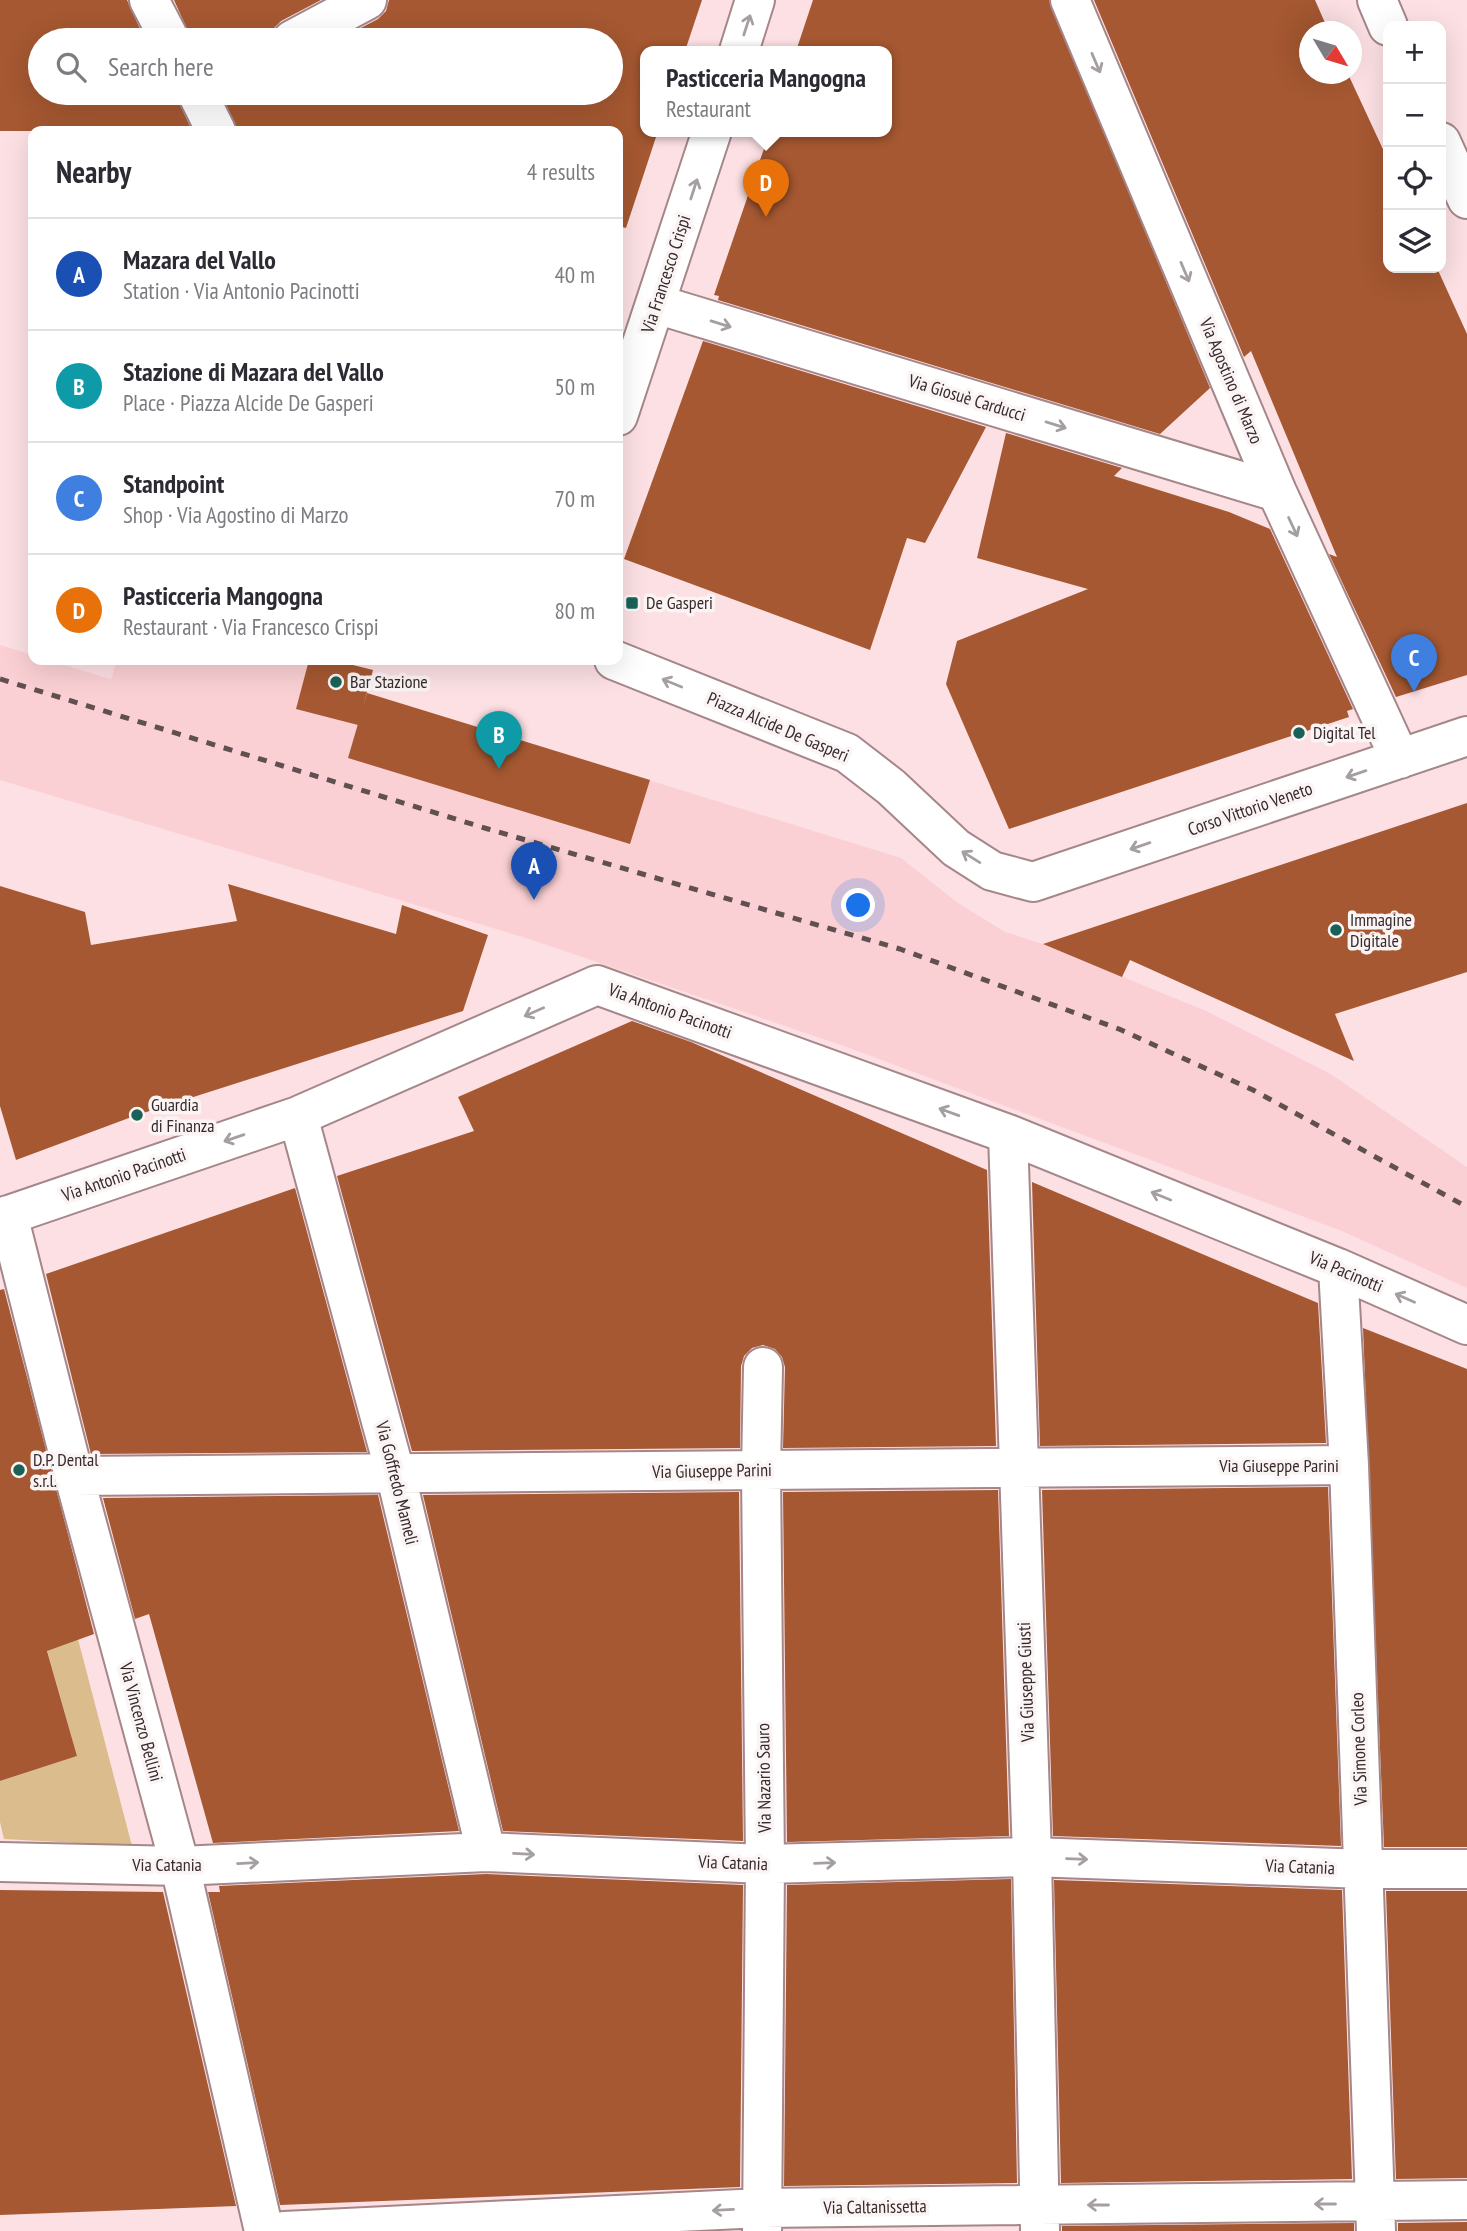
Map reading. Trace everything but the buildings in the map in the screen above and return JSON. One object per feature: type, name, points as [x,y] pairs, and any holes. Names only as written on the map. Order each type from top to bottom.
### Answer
[{"type":"street","points":[[149,0],[164,28]]},
{"type":"street","points":[[315,28],[368,0]]},
{"type":"street","points":[[741,46],[755,0]]},
{"type":"street","name":"Via Agostino di Marzo","points":[[1070,0],[1277,492],[1400,759]]},
{"type":"street","points":[[1377,0],[1386,21]]},
{"type":"street","points":[[203,105],[214,126]]},
{"type":"street","name":"Via Francesco Crispi","points":[[623,401],[710,137]]},
{"type":"street","points":[[1443,147],[1467,200]]},
{"type":"street","name":"Via Giosuè Carducci","points":[[656,304],[1277,492]]},
{"type":"street","name":"Piazza Alcide De Gasperi","points":[[623,664],[847,753],[891,787],[956,848],[992,871],[1033,882]]},
{"type":"street","name":"Corso Vittorio Veneto","points":[[1033,882],[1467,736]]},
{"type":"street","name":"Via Antonio Pacinotti","points":[[4,1216],[298,1116],[597,985],[1008,1134],[1224,1221]]},
{"type":"street","name":"Via Goffredo Mameli","points":[[298,1116],[396,1476],[486,1852]]},
{"type":"street","name":"Via Giuseppe Giusti","points":[[1008,1134],[1032,1857],[1039,2218]]},
{"type":"street","name":"Via Vincenzo Bellini","points":[[4,1216],[180,1866],[264,2231]]},
{"type":"street","name":"Via Pacinotti","points":[[1224,1221],[1467,1325]]},
{"type":"street","name":"Via Simone Corleo","points":[[1338,1268],[1349,1465],[1375,2217]]},
{"type":"street","name":"Via Nazario Sauro","points":[[761,2220],[765,1864],[761,1471],[763,1367]]},
{"type":"street","name":"Via Giuseppe Parini","points":[[75,1476],[396,1476],[1349,1465]]},
{"type":"street","name":"Via Catania","points":[[0,1862],[180,1866],[486,1852],[765,1864],[1032,1857],[1364,1869],[1467,1869]]},
{"type":"street","name":"Via Caltanissetta","points":[[284,2231],[761,2220],[1375,2217],[1467,2200]]},
{"type":"shaded area","points":[[0,645],[28,653],[28,665],[64,665],[111,679],[115,665],[353,665],[373,670],[367,693],[901,858],[958,903],[1005,932],[1043,944],[1206,1011],[1329,1073],[1467,1167],[1467,1288],[1342,1231],[844,1046],[529,939],[0,780]]},
{"type":"shaded area","points":[[78,1639],[132,1846],[4,1839],[0,1822],[0,1781],[77,1756],[47,1650]]},
{"type":"railway","points":[[0,679],[488,829],[900,949],[1119,1029],[1253,1090],[1467,1207]]},
{"type":"place","name":"Pasticceria Mangogna","points":[[766,217]]},
{"type":"place","name":"De Gasperi","points":[[632,603]]},
{"type":"place","name":"Bar Stazione","points":[[336,682]]},
{"type":"place","name":"Standpoint","points":[[1414,692]]},
{"type":"place","name":"Digital Tel","points":[[1299,733]]},
{"type":"place","name":"Stazione di Mazara del Vallo","points":[[499,769]]},
{"type":"place","name":"Mazara del Vallo","points":[[534,900]]},
{"type":"place","name":"Immagine Digitale","points":[[1336,930]]},
{"type":"place","name":"Guardia di Finanza","points":[[137,1115]]},
{"type":"place","name":"D.P. Dental s.r.l.","points":[[19,1470]]}]
